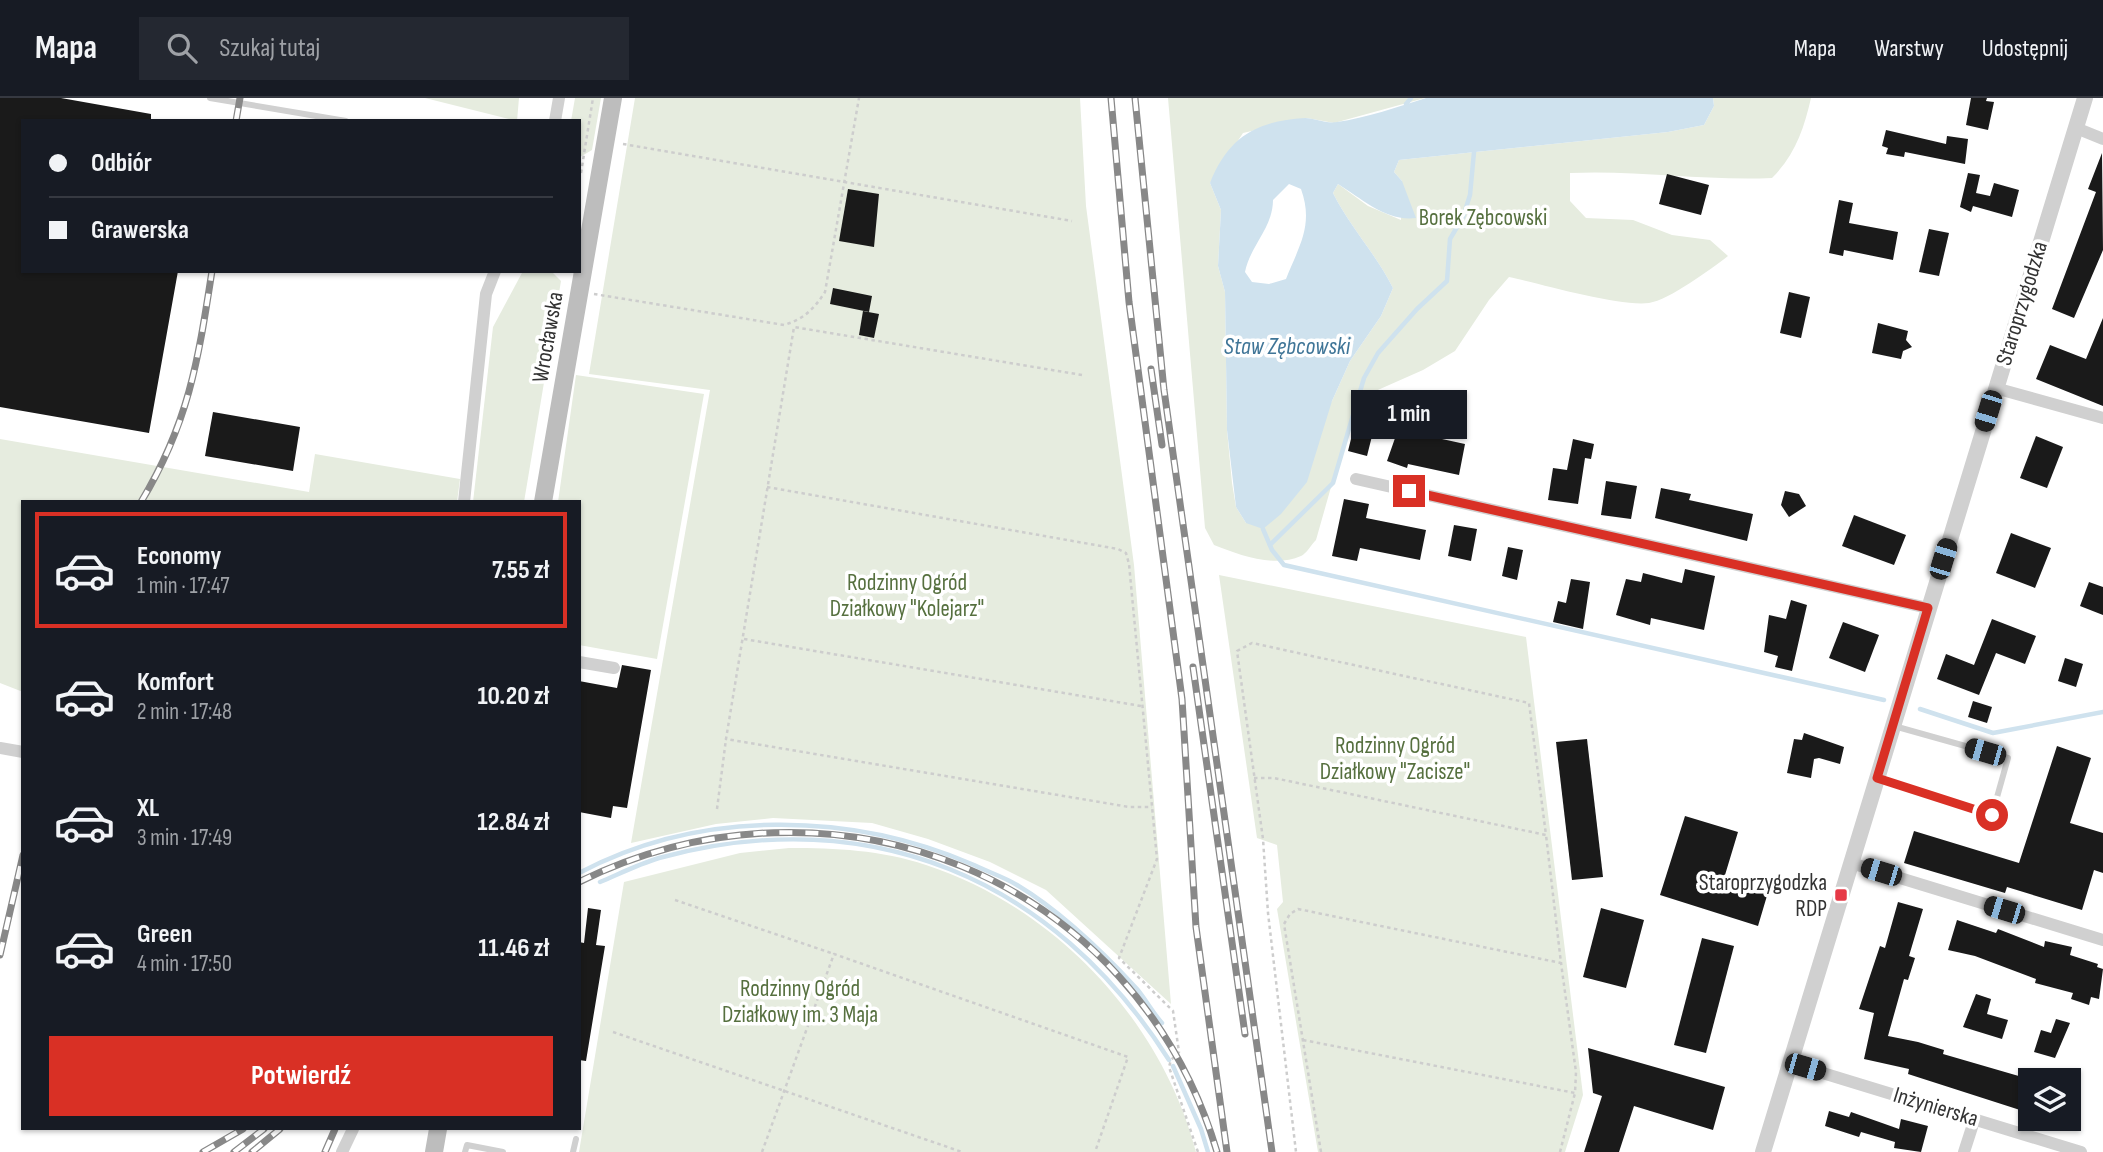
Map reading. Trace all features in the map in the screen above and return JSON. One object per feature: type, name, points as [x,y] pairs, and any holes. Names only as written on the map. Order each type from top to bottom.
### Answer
[{"type":"main road","name":"Wrocławska","points":[[582,262],[613,98]]},
{"type":"main road","name":"Wrocławska","points":[[543,500],[580,273]]},
{"type":"main road","points":[[434,1152],[438,1130]]},
{"type":"street","points":[[555,119],[559,98]]},
{"type":"street","name":"Staroprzygodzka","points":[[1763,1152],[2085,98]]},
{"type":"street","points":[[2076,128],[2103,139]]},
{"type":"street","points":[[464,500],[486,294],[494,273]]},
{"type":"street","points":[[1995,388],[2103,418]]},
{"type":"street","points":[[1356,479],[1928,608]]},
{"type":"street","points":[[581,662],[614,668]]},
{"type":"street","points":[[0,748],[21,752]]},
{"type":"street","points":[[1851,863],[2103,940]]},
{"type":"street","name":"Inżynierska","points":[[1790,1063],[2081,1152]]},
{"type":"street","points":[[1964,1152],[1975,1118]]},
{"type":"street","points":[[342,1152],[352,1130]]},
{"type":"lane","points":[[210,98],[334,119]]},
{"type":"lane","points":[[1877,778],[1992,815],[2008,758],[1893,726]]},
{"type":"lane","points":[[573,1152],[576,1139]]},
{"type":"lane","points":[[465,1152],[467,1145],[503,1152]]},
{"type":"path","points":[[581,173],[593,98]]},
{"type":"path","points":[[784,326],[799,320],[815,308],[825,292],[859,98]]},
{"type":"path","points":[[627,145],[845,179],[1072,221]]},
{"type":"path","points":[[603,296],[1082,375]]},
{"type":"path","points":[[718,809],[726,739],[794,327]]},
{"type":"path","points":[[767,487],[1118,549],[1126,553],[1157,859],[1119,958],[1173,1010],[1179,1052],[1171,1060],[1169,1068],[1198,1152]]},
{"type":"path","points":[[743,639],[1141,706]]},
{"type":"path","points":[[1296,1152],[1268,913],[1263,839],[1237,652],[1252,643],[1529,703],[1576,1072],[1575,1093],[1560,1152]]},
{"type":"path","points":[[726,739],[1129,807],[1152,807]]},
{"type":"path","points":[[1254,778],[1275,778],[1546,835]]},
{"type":"path","points":[[675,900],[1128,1057],[1095,1152]]},
{"type":"path","points":[[1321,1152],[1284,924],[1290,914],[1298,909],[1561,963]]},
{"type":"path","points":[[762,1152],[834,954]]},
{"type":"path","points":[[613,1031],[962,1152]]},
{"type":"path","points":[[1303,1040],[1575,1093]]},
{"type":"green space","points":[[425,98],[519,98],[517,119]]},
{"type":"green space","points":[[575,98],[601,98],[592,150],[581,156],[581,119],[571,119]]},
{"type":"green space","name":"Rodzinny Ogród Działkowy \"Kolejarz\"","points":[[635,98],[1080,98],[1086,206],[1134,565],[1171,1004],[1046,890],[990,862],[928,839],[872,823],[773,818],[716,824],[631,843],[710,390],[589,374]]},
{"type":"green space","name":"Borek Zębcowski","points":[[1168,98],[1425,98],[1334,123],[1307,118],[1243,133],[1210,183],[1221,210],[1218,266],[1225,292],[1227,430],[1232,483],[1236,507],[1246,523],[1332,401],[1350,361],[1381,316],[1393,288],[1333,193],[1338,184],[1368,206],[1401,220],[1402,181],[1394,172],[1399,160],[1668,132],[1704,125],[1714,106],[1713,98],[1811,98],[1798,141],[1772,178],[1570,173],[1570,201],[1586,218],[1633,220],[1672,235],[1710,240],[1728,256],[1678,290],[1649,303],[1619,302],[1509,277],[1489,300],[1455,351],[1423,370],[1371,393],[1354,406],[1316,540],[1303,555],[1280,561],[1245,556],[1214,545],[1205,528]]},
{"type":"green space","points":[[522,273],[553,273],[561,281],[524,500],[473,500],[493,327]]},
{"type":"green space","points":[[576,375],[704,394],[657,659],[581,645],[581,500],[558,500]]},
{"type":"green space","points":[[0,439],[309,492],[315,454],[460,479],[457,500],[21,500],[21,691],[0,683]]},
{"type":"green space","name":"Rodzinny Ogród Działkowy \"Zacisze\"","points":[[1219,575],[1526,637],[1583,1095],[1565,1152],[1318,1152],[1277,909],[1283,902],[1277,845],[1257,838]]},
{"type":"green space","name":"Rodzinny Ogród Działkowy im. 3 Maja","points":[[789,848],[858,851],[909,860],[973,884],[1018,909],[1059,940],[1097,975],[1130,1015],[1158,1058],[1180,1104],[1196,1152],[579,1152],[624,882],[740,853]]},
{"type":"water","name":"Staw Zębcowski","points":[[1426,98],[1713,98],[1714,106],[1704,125],[1668,132],[1399,160],[1394,172],[1402,181],[1416,218],[1385,213],[1338,184],[1333,193],[1393,288],[1381,316],[1350,361],[1332,401],[1307,482],[1281,514],[1263,529],[1246,523],[1236,507],[1227,430],[1225,292],[1218,266],[1221,210],[1210,183],[1225,154],[1235,143],[1258,128],[1305,118],[1337,122]],"holes":[[[1289,184],[1301,189],[1305,202],[1305,225],[1300,246],[1286,279],[1269,284],[1252,282],[1245,272],[1269,219],[1273,200]]]},
{"type":"building","points":[[0,98],[61,98],[151,114],[151,119],[21,119],[21,273],[178,273],[149,433],[0,407]]},
{"type":"building","points":[[1971,98],[1987,98],[1986,101],[1994,102],[1988,130],[1966,125]]},
{"type":"building","points":[[1886,130],[1946,144],[1947,136],[1968,139],[1965,164],[1905,152],[1904,157],[1886,154],[1888,148],[1882,146]]},
{"type":"building","points":[[2102,153],[2103,250],[2074,318],[2052,309],[2096,192],[2088,189]]},
{"type":"building","points":[[1968,173],[1980,175],[1976,193],[1990,196],[1994,183],[2019,190],[2012,217],[1973,206],[1971,212],[1960,207]]},
{"type":"building","points":[[1667,174],[1709,185],[1701,215],[1659,204]]},
{"type":"building","points":[[848,189],[879,194],[874,247],[839,241]]},
{"type":"building","points":[[1839,200],[1853,203],[1849,223],[1898,232],[1893,260],[1844,250],[1843,256],[1829,253]]},
{"type":"building","points":[[1929,229],[1949,233],[1939,276],[1919,272]]},
{"type":"building","points":[[833,288],[872,296],[869,312],[830,304]]},
{"type":"building","points":[[1789,292],[1810,297],[1801,338],[1780,333]]},
{"type":"building","points":[[863,311],[879,314],[874,338],[859,335]]},
{"type":"building","points":[[2103,318],[2103,406],[2036,379],[2050,345],[2086,359]]},
{"type":"building","points":[[1878,323],[1908,331],[1906,340],[1912,347],[1903,351],[1901,359],[1872,353]]},
{"type":"building","points":[[213,412],[300,427],[293,471],[205,456]]},
{"type":"building","points":[[1357,415],[1376,420],[1367,456],[1348,451]]},
{"type":"building","points":[[1401,421],[1421,428],[1419,434],[1465,444],[1459,475],[1408,464],[1407,468],[1387,461]]},
{"type":"building","points":[[2036,436],[2063,447],[2047,488],[2020,478]]},
{"type":"building","points":[[1573,439],[1594,444],[1591,459],[1585,458],[1578,504],[1548,500],[1553,468],[1567,470]]},
{"type":"building","points":[[1606,481],[1637,486],[1631,519],[1601,515]]},
{"type":"building","points":[[1661,488],[1691,494],[1689,500],[1753,514],[1747,541],[1655,518]]},
{"type":"building","points":[[1785,491],[1799,494],[1806,506],[1789,517],[1781,505]]},
{"type":"building","points":[[1344,499],[1369,504],[1366,518],[1426,530],[1420,560],[1360,548],[1357,561],[1332,556]]},
{"type":"building","points":[[1854,515],[1906,535],[1894,565],[1842,546]]},
{"type":"building","points":[[1454,525],[1477,529],[1471,561],[1448,556]]},
{"type":"building","points":[[2011,533],[2051,548],[2035,588],[1996,573]]},
{"type":"building","points":[[1508,547],[1523,550],[1517,580],[1502,576]]},
{"type":"building","points":[[1685,569],[1715,576],[1704,630],[1651,618],[1650,625],[1616,615],[1626,579],[1641,582],[1643,573],[1682,583]]},
{"type":"building","points":[[1571,579],[1590,582],[1583,629],[1553,622],[1558,601],[1566,603]]},
{"type":"building","points":[[2089,582],[2103,587],[2103,615],[2080,606]]},
{"type":"building","points":[[1791,600],[1807,605],[1792,671],[1775,667],[1778,656],[1764,652],[1769,615],[1786,619]]},
{"type":"building","points":[[1992,619],[2036,636],[2025,664],[1996,653],[1979,695],[1937,679],[1946,654],[1974,665]]},
{"type":"building","points":[[1843,622],[1879,635],[1865,672],[1829,658]]},
{"type":"building","points":[[2065,658],[2083,664],[2076,687],[2058,681]]},
{"type":"building","points":[[622,665],[651,670],[627,808],[613,806],[611,818],[581,812],[581,681],[617,688]]},
{"type":"building","points":[[1973,701],[1992,707],[1987,723],[1968,717]]},
{"type":"building","points":[[1804,733],[1844,747],[1840,764],[1819,758],[1814,759],[1811,778],[1787,773],[1794,739],[1802,740]]},
{"type":"building","points":[[1587,739],[1603,877],[1572,880],[1556,742]]},
{"type":"building","points":[[2057,746],[2091,758],[2070,823],[2103,833],[2103,873],[2094,870],[2082,910],[2007,887],[2005,893],[1904,863],[1914,831],[2019,863]]},
{"type":"building","points":[[1685,816],[1738,832],[1725,875],[1769,889],[1758,926],[1660,895]]},
{"type":"building","points":[[1898,902],[1923,909],[1909,956],[1915,958],[1908,980],[1904,979],[1888,1036],[1918,1042],[1944,1050],[1943,1054],[2018,1076],[2018,1109],[1908,1074],[1909,1069],[1864,1059],[1874,1013],[1859,1009],[1880,946],[1885,948]]},
{"type":"building","points":[[588,908],[601,910],[596,945],[605,946],[586,1061],[581,1060],[581,942],[584,943]]},
{"type":"building","points":[[1601,908],[1644,920],[1626,988],[1583,977]]},
{"type":"building","points":[[1957,920],[1996,933],[1998,929],[2044,947],[2045,941],[2072,947],[2070,955],[2098,964],[2097,967],[2103,969],[2099,999],[2091,997],[2089,1005],[2071,999],[2073,993],[2035,983],[2036,979],[1975,956],[1948,950]]},
{"type":"building","points":[[1702,938],[1734,946],[1706,1053],[1674,1045]]},
{"type":"building","points":[[1976,994],[1991,999],[1987,1014],[2008,1020],[2002,1039],[1963,1027]]},
{"type":"building","points":[[2056,1019],[2070,1023],[2055,1058],[2034,1052],[2041,1030],[2051,1033]]},
{"type":"building","points":[[1588,1048],[1725,1087],[1713,1130],[1634,1106],[1619,1152],[1584,1152],[1602,1096],[1593,1093]]},
{"type":"building","points":[[1829,1111],[1849,1117],[1851,1112],[1899,1129],[1901,1119],[1928,1126],[1921,1152],[1894,1148],[1895,1142],[1861,1132],[1859,1137],[1825,1126]]},
{"type":"waterway","points":[[1406,104],[1411,98]]},
{"type":"waterway","points":[[1270,545],[1333,483],[1364,378],[1378,353],[1417,309],[1447,281],[1450,239],[1463,217],[1470,195],[1474,152]]},
{"type":"waterway","points":[[1263,529],[1272,550],[1284,565],[1884,700]]},
{"type":"waterway","points":[[1920,709],[1993,733],[2103,712]]},
{"type":"waterway","points":[[581,872],[626,852],[674,837],[724,828],[775,825],[826,827],[877,834],[926,847],[974,865],[1012,882],[1034,896],[1066,920],[1110,961],[1137,989],[1162,1023]]},
{"type":"waterway","points":[[600,882],[659,858],[736,843],[811,840],[882,849],[949,869],[1012,901],[1070,943],[1122,996],[1169,1060]]},
{"type":"waterway","points":[[1173,1066],[1201,1129],[1208,1152]]},
{"type":"railway","points":[[236,119],[240,98]]},
{"type":"railway","points":[[1111,98],[1129,302],[1182,699],[1196,927],[1227,1152]]},
{"type":"railway","points":[[1135,98],[1164,390],[1272,1152]]},
{"type":"railway","points":[[142,500],[181,417],[196,363],[212,273]]},
{"type":"railway","points":[[1151,369],[1162,445]]},
{"type":"railway","points":[[1193,667],[1245,1034]]},
{"type":"railway","points":[[581,881],[676,846],[774,833],[871,840],[962,867],[1046,912],[1118,976],[1176,1056],[1217,1152]]},
{"type":"railway","points":[[0,955],[21,864]]},
{"type":"railway","points":[[203,1152],[241,1130]]},
{"type":"railway","points":[[234,1152],[263,1130]]},
{"type":"railway","points":[[252,1152],[279,1130]]},
{"type":"railway","points":[[325,1152],[335,1130]]},
{"type":"place","name":"Staroprzygodzka RDP","points":[[1841,895]]},
{"type":"route","points":[[1409,491],[1928,608],[1877,778],[1992,815]]}]
